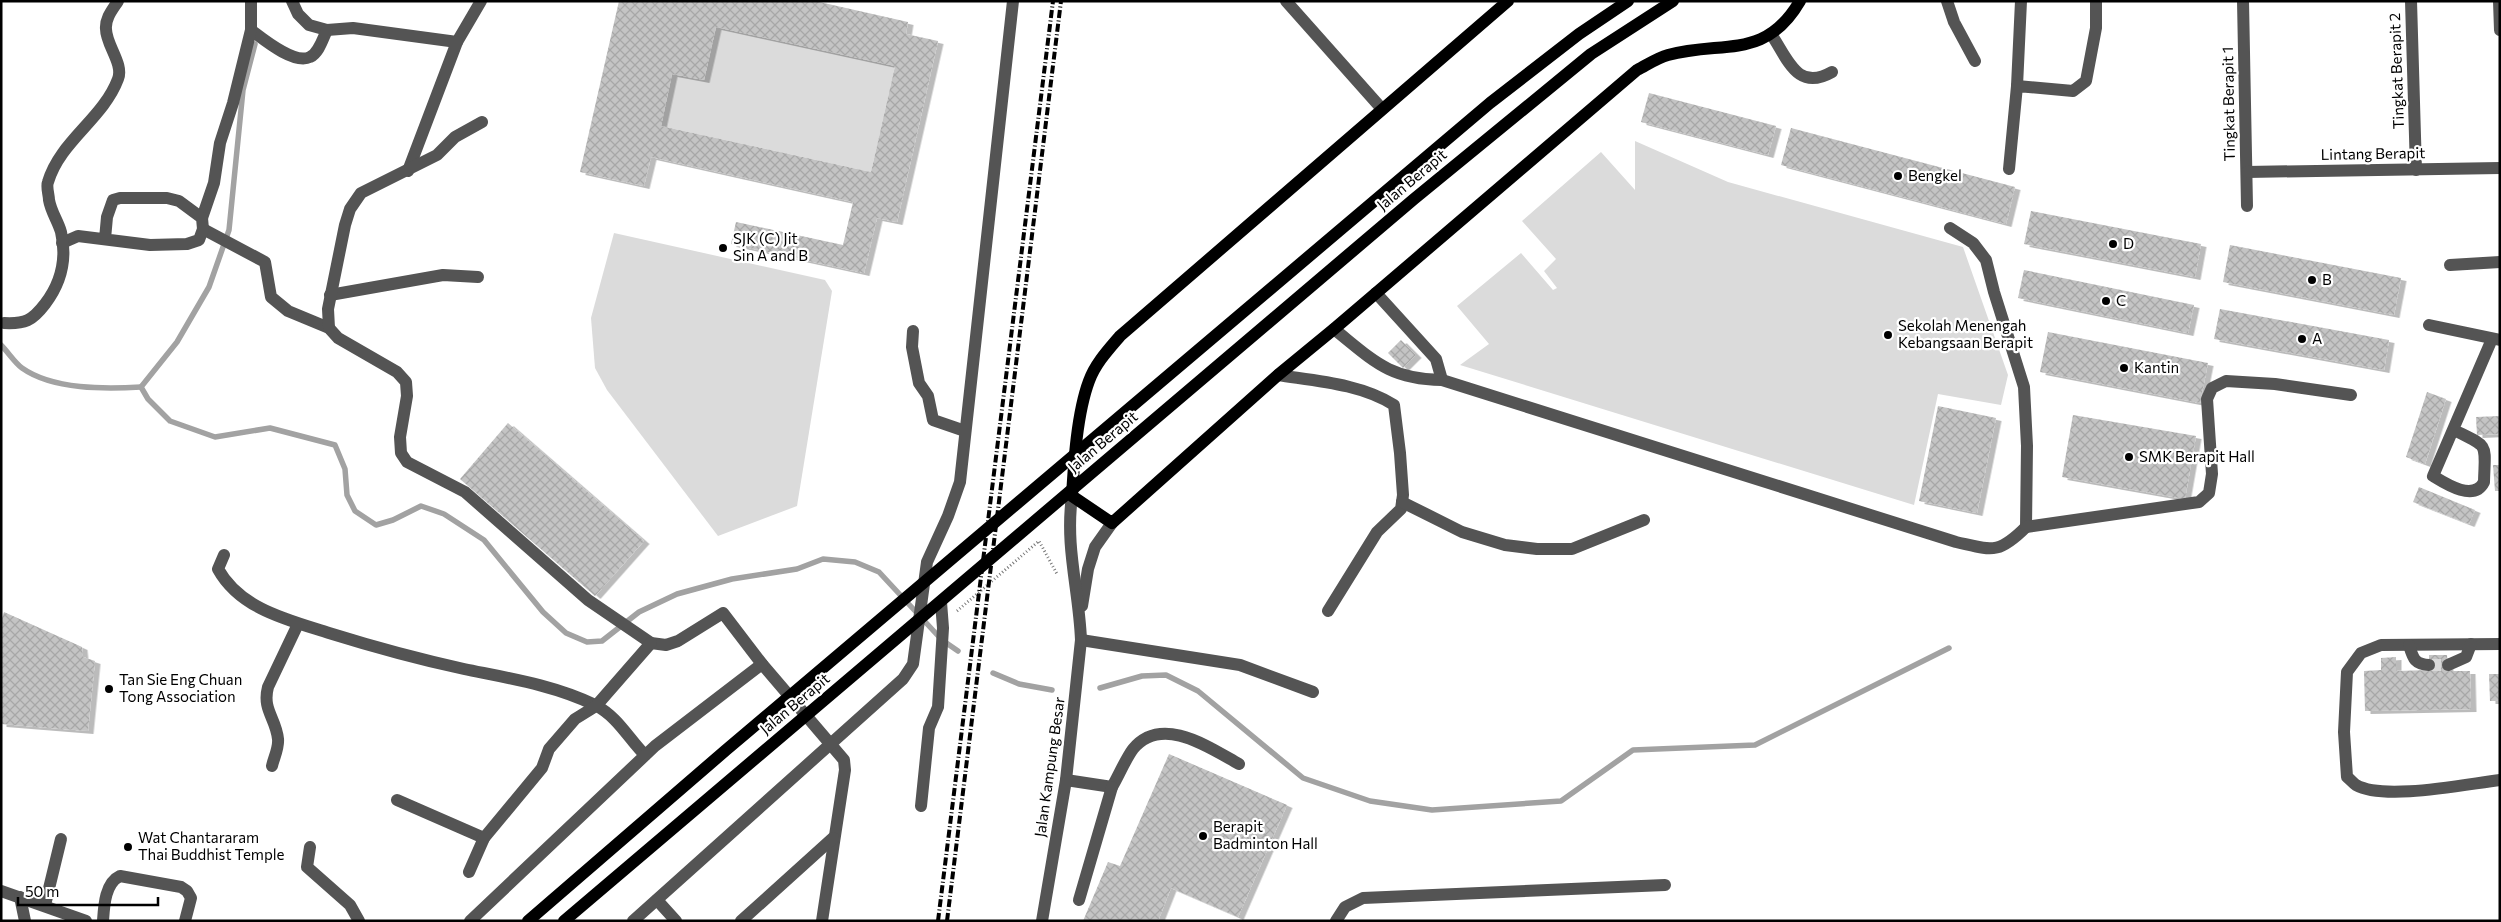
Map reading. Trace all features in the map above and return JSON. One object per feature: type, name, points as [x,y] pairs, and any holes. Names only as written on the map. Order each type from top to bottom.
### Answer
[{"type":"main road","points":[[528,921],[1246,307],[1490,103],[1579,34],[1628,1]]},
{"type":"main road","name":"Jalan Berapit","points":[[564,921],[1407,205],[1591,54],[1673,1]]},
{"type":"main road","points":[[1506,2],[1120,336],[1100,359],[1089,380],[1079,429],[1072,496],[1112,524],[1278,375],[1637,70],[1667,55],[1738,46],[1760,41],[1791,16],[1800,1]]},
{"type":"street","points":[[4,323],[20,324],[36,317],[56,289],[64,260],[61,233],[50,206],[47,183],[60,157],[105,104],[119,77],[106,28],[107,19],[118,1]]},
{"type":"street","points":[[62,243],[78,236],[150,245],[187,244],[199,240],[206,227],[220,143],[234,103],[250,30],[251,1]]},
{"type":"street","points":[[292,1],[298,14],[309,25],[327,30],[353,28],[456,42]]},
{"type":"street","points":[[408,171],[456,42],[481,1]]},
{"type":"street","points":[[633,921],[903,679],[913,664],[927,562],[948,516],[960,482],[1013,1]]},
{"type":"street","points":[[1286,1],[1382,109]]},
{"type":"street","points":[[1947,1],[1954,22],[1975,61]]},
{"type":"street","points":[[2009,169],[2017,86],[2021,1]]},
{"type":"street","points":[[2017,86],[2073,91],[2086,81],[2096,28],[2096,1]]},
{"type":"street","name":"Tingkat Berapit 1","points":[[2243,1],[2247,206]]},
{"type":"street","name":"Tingkat Berapit 2","points":[[2411,1],[2416,170]]},
{"type":"street","points":[[2499,1],[2500,30]]},
{"type":"street","points":[[250,30],[279,50],[303,58],[310,57],[315,53],[327,30]]},
{"type":"street","points":[[1771,34],[1799,75],[1809,80],[1821,79],[1832,72]]},
{"type":"street","points":[[329,328],[328,309],[330,295],[350,209],[360,193],[437,156],[455,137],[482,122]]},
{"type":"street","name":"Lintang Berapit","points":[[2247,172],[2500,168]]},
{"type":"street","points":[[105,239],[109,208],[113,200],[120,198],[167,198],[179,201],[206,227],[265,262],[271,298],[288,311],[329,328],[338,338],[397,372],[406,382],[408,396],[400,437],[401,453],[408,462],[465,492],[588,600],[651,643],[666,645],[678,641],[723,613],[762,664],[844,760],[845,770],[833,838],[822,920]]},
{"type":"street","points":[[1950,228],[1973,243],[1986,260],[1994,292],[2024,387],[2028,446],[2026,527]]},
{"type":"street","points":[[2450,265],[2500,262]]},
{"type":"street","points":[[330,295],[443,275],[478,277]]},
{"type":"street","points":[[1376,292],[1436,359],[1442,380]]},
{"type":"street","points":[[2429,325],[2496,339],[2454,430],[2433,476],[2455,488],[2474,491],[2481,487],[2484,482],[2485,449],[2477,441],[2454,430]]},
{"type":"street","points":[[1334,329],[1382,367],[1412,378],[1442,380],[1956,542],[1991,550],[2009,544],[2026,527],[2199,502],[2209,493],[2212,474],[2207,398],[2212,388],[2226,381],[2275,384],[2351,395]]},
{"type":"street","points":[[913,331],[912,347],[920,383],[928,396],[933,420],[939,424],[966,431]]},
{"type":"street","points":[[1278,375],[1332,383],[1378,394],[1394,405],[1400,453],[1401,509],[1378,532],[1328,612]]},
{"type":"street","points":[[1072,496],[1069,524],[1072,572],[1080,617]]},
{"type":"street","points":[[1402,502],[1462,532],[1505,545],[1537,549],[1572,549],[1644,520]]},
{"type":"street","points":[[1080,617],[1088,569],[1095,547],[1112,524]]},
{"type":"street","points":[[224,555],[218,569],[224,580],[240,596],[276,617],[396,654],[546,687],[596,706],[618,722],[646,755]]},
{"type":"street","points":[[921,806],[929,728],[938,707],[943,624],[941,602]]},
{"type":"street","name":"Jalan Kampung Besar","points":[[1042,921],[1066,780],[1081,640],[1080,617]]},
{"type":"street","points":[[272,766],[278,748],[278,738],[267,710],[265,697],[268,686],[298,624]]},
{"type":"street","points":[[1081,640],[1240,664],[1312,692]]},
{"type":"street","points":[[469,872],[484,838],[542,768],[549,749],[575,719],[596,706],[651,643]]},
{"type":"street","points":[[2448,665],[2466,657],[2471,644]]},
{"type":"street","points":[[2500,644],[2381,645],[2362,653],[2347,672],[2344,732],[2348,777],[2356,785],[2395,792],[2500,780]]},
{"type":"street","points":[[2409,645],[2413,660],[2420,664],[2429,665]]},
{"type":"street","points":[[470,921],[646,755],[762,664]]},
{"type":"street","points":[[1079,900],[1112,787],[1134,749],[1145,740],[1167,733],[1194,739],[1239,764]]},
{"type":"street","points":[[1066,780],[1112,787]]},
{"type":"street","points":[[397,800],[484,838]]},
{"type":"street","points":[[741,921],[833,838]]},
{"type":"street","points":[[45,905],[61,839]]},
{"type":"street","points":[[310,847],[307,867],[350,905],[359,921]]},
{"type":"street","points":[[103,921],[109,886],[115,878],[120,876],[181,887],[187,891],[191,898],[185,921]]},
{"type":"street","points":[[1336,921],[1345,907],[1363,898],[1666,885]]},
{"type":"street","points":[[1,891],[86,921]]},
{"type":"street","points":[[20,897],[25,921]]},
{"type":"street","points":[[657,900],[676,921]]},
{"type":"path","points":[[943,624],[1039,541]]},
{"type":"shaded area","points":[[716,27],[895,66],[871,172],[661,126],[672,74],[704,80]]},
{"type":"shaded area","points":[[1635,141],[1728,182],[1963,247],[2008,375],[2001,405],[1938,394],[1914,505],[1460,365],[1489,344],[1457,306],[1521,253],[1553,290],[1557,288],[1544,271],[1556,259],[1522,221],[1601,152],[1635,190]]},
{"type":"shaded area","points":[[614,233],[825,280],[832,291],[797,506],[718,536],[607,390],[595,368],[591,318]]},
{"type":"building","points":[[619,1],[815,1],[908,22],[906,34],[938,41],[897,222],[877,218],[864,273],[731,244],[736,222],[843,245],[853,202],[651,157],[644,186],[580,172]],"holes":[[[716,27],[895,66],[871,172],[661,126],[672,74],[704,80]]]},
{"type":"building","points":[[1649,93],[1776,126],[1768,155],[1641,122]]},
{"type":"building","name":"Bengkel","points":[[1791,128],[2015,187],[2006,224],[1781,165]]},
{"type":"building","name":"D","points":[[2031,211],[2201,244],[2195,277],[2024,244]]},
{"type":"building","name":"B","points":[[2230,245],[2401,278],[2394,315],[2223,282]]},
{"type":"building","name":"C","points":[[2024,270],[2194,305],[2188,333],[2018,298]]},
{"type":"building","name":"A","points":[[2220,309],[2389,340],[2384,370],[2214,339]]},
{"type":"building","name":"Kantin","points":[[2048,332],[2208,363],[2200,403],[2040,372]]},
{"type":"building","points":[[1401,340],[1416,355],[1403,368],[1388,353]]},
{"type":"building","points":[[2427,392],[2446,399],[2425,464],[2406,457]]},
{"type":"building","points":[[1938,406],[1996,418],[1977,513],[1919,501]]},
{"type":"building","name":"SMK Berapit Hall","points":[[2073,415],[2196,436],[2185,499],[2062,477]]},
{"type":"building","points":[[2500,416],[2500,434],[2477,435],[2476,417]]},
{"type":"building","points":[[508,423],[644,541],[595,596],[460,479]]},
{"type":"building","points":[[2493,465],[2500,465],[2500,491],[2495,491]]},
{"type":"building","points":[[2419,487],[2475,510],[2469,524],[2413,502]]},
{"type":"building","points":[[4,612],[82,647],[83,657],[95,661],[88,731],[1,724],[1,622]]},
{"type":"building","points":[[2429,655],[2447,655],[2448,671],[2470,671],[2471,709],[2365,711],[2364,671],[2381,670],[2381,658],[2396,657],[2396,671],[2429,670]]},
{"type":"building","points":[[2489,674],[2500,674],[2500,701],[2490,701]]},
{"type":"building","name":"Berapit Badminton Hall","points":[[1169,754],[1287,805],[1238,917],[1171,888],[1158,921],[1083,921],[1108,862],[1120,866]]},
{"type":"waterway","points":[[255,44],[243,90],[229,230],[209,287],[177,342],[141,387],[148,399],[170,421],[215,437],[270,428],[335,445],[345,469],[347,495],[355,511],[376,525],[393,520],[421,506],[444,514],[484,540],[543,612],[566,633],[587,642],[602,641],[639,612],[677,594],[732,579],[797,569],[823,559],[855,562],[879,572],[942,640],[958,651]]},
{"type":"waterway","points":[[1,345],[22,368],[49,381],[96,388],[141,387]]},
{"type":"waterway","points":[[1100,688],[1142,676],[1166,675],[1198,691],[1303,778],[1370,801],[1432,810],[1561,801],[1633,750],[1755,745],[1949,648]]},
{"type":"waterway","points":[[993,673],[1019,684],[1052,690]]},
{"type":"tunnel","points":[[2429,665],[2448,665]]},
{"type":"railway","points":[[938,921],[1053,1]]},
{"type":"railway","points":[[947,921],[1061,1]]},
{"type":"place","name":"Bengkel","points":[[1898,176]]},
{"type":"place","name":"D","points":[[2113,244]]},
{"type":"place","name":"SJK (C) Jit Sin A and B","points":[[723,248]]},
{"type":"place","name":"B","points":[[2312,280]]},
{"type":"place","name":"C","points":[[2106,301]]},
{"type":"place","name":"Sekolah Menengah Kebangsaan Berapit","points":[[1888,335]]},
{"type":"place","name":"A","points":[[2302,339]]},
{"type":"place","name":"Kantin","points":[[2124,368]]},
{"type":"place","name":"SMK Berapit Hall","points":[[2129,457]]},
{"type":"place","name":"Tan Sie Eng Chuan Tong Association","points":[[109,689]]},
{"type":"place","name":"Berapit Badminton Hall","points":[[1203,836]]},
{"type":"place","name":"Wat Chantararam Thai Buddhist Temple","points":[[128,847]]}]
